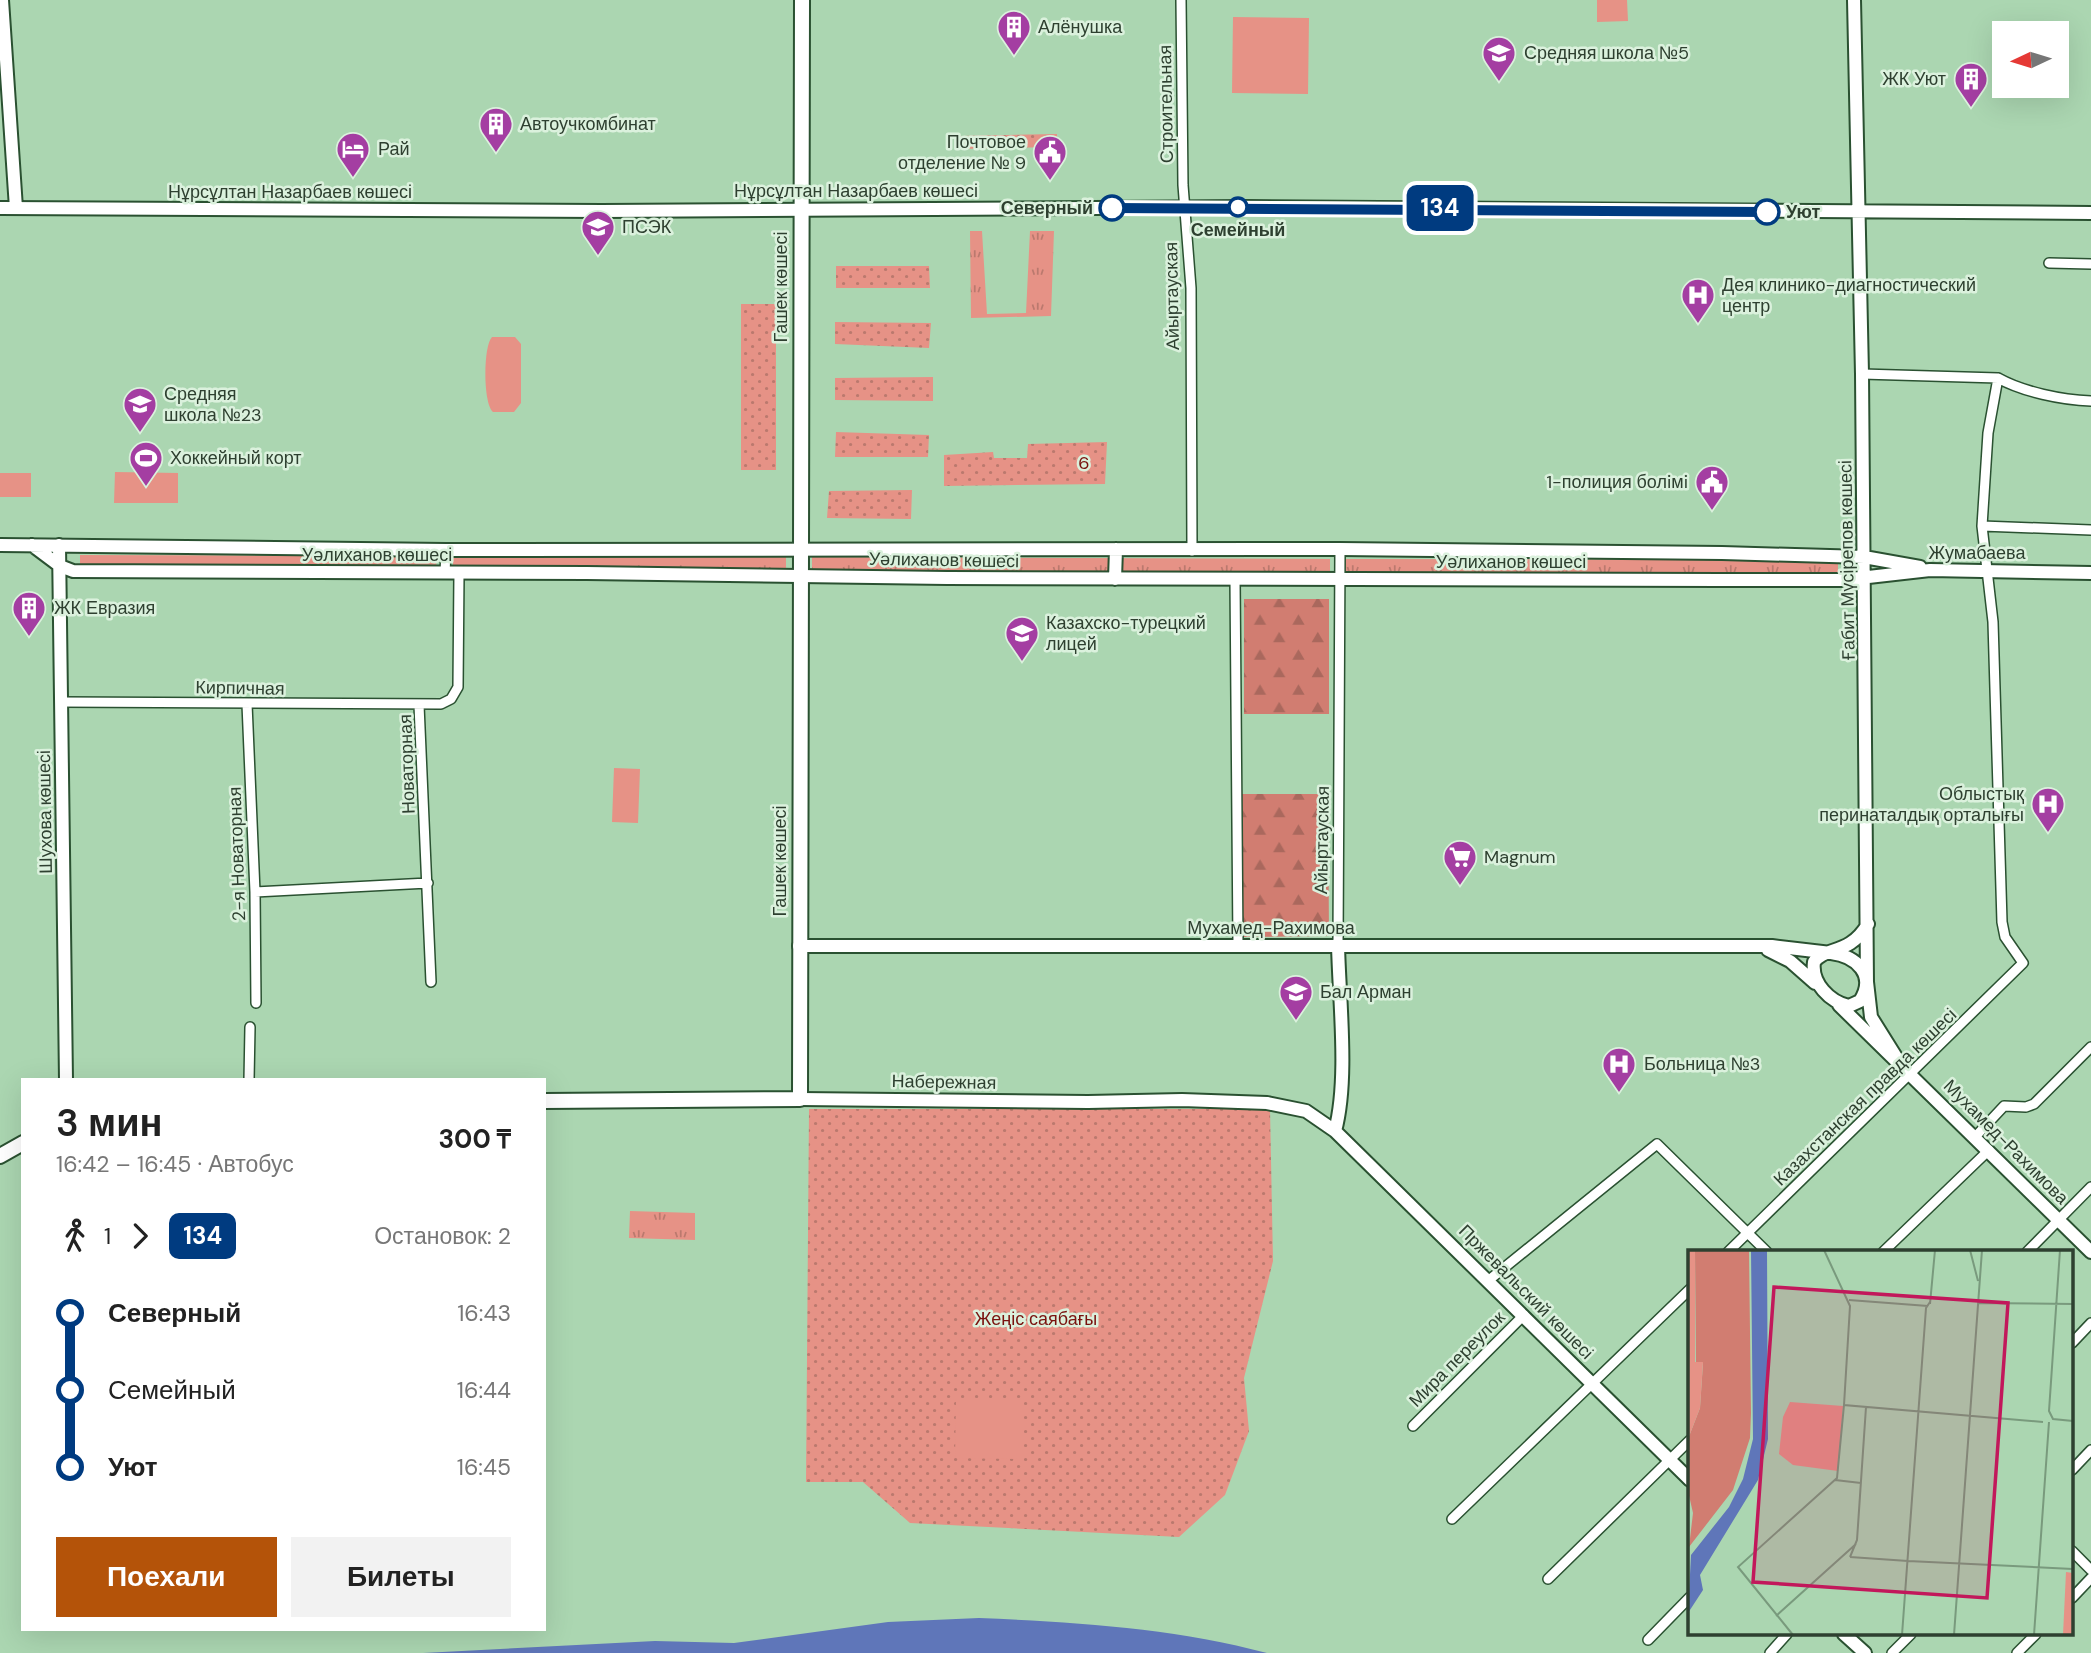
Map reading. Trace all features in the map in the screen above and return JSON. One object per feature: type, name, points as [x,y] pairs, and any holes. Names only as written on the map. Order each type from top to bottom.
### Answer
[{"type":"main road","points":[[2,0],[16,208]]},
{"type":"main road","name":"Гашек көшесі","points":[[800,1099],[802,0]]},
{"type":"main road","name":"Ғабит Мүсірепов көшесі","points":[[1854,0],[1862,374],[1867,982],[1871,1017],[1896,1058]]},
{"type":"main road","name":"Нұрсұлтан Назарбаев көшесі","points":[[0,208],[602,211],[1186,208],[2091,212]]},
{"type":"main road","name":"Уәлиханов көшесі","points":[[0,545],[446,550],[1340,549],[1864,557]]},
{"type":"main road","name":"Уәлиханов көшесі","points":[[32,545],[60,566],[73,571],[452,573],[799,579],[1864,578]]},
{"type":"main road","name":"Шухова көшесі","points":[[59,545],[66,1078]]},
{"type":"main road","points":[[1115,579],[1116,549]]},
{"type":"main road","points":[[1864,557],[1930,570]]},
{"type":"main road","name":"Жумабаева","points":[[1864,578],[1930,570],[2091,573]]},
{"type":"main road","points":[[1742,945],[1830,953],[1854,959],[1862,967],[1867,982],[1863,998],[1853,1005],[1842,1004],[1827,993],[1816,982],[1813,968],[1816,958],[1830,953],[1853,943],[1868,924]]},
{"type":"main road","name":"Айыртауская","points":[[1335,1131],[1340,1094],[1338,944]]},
{"type":"main road","name":"Мухамед-Рахимова","points":[[799,946],[1742,945],[1772,951],[1790,961],[1827,993],[1913,1074],[2091,1252]]},
{"type":"main road","points":[[1306,1111],[1325,1110],[1340,1094]]},
{"type":"main road","name":"Набережная","points":[[546,1101],[1182,1100],[1267,1103],[1306,1111],[1335,1131]]},
{"type":"main road","name":"Пржевальский көшесі","points":[[1335,1131],[1688,1478]]},
{"type":"main road","points":[[0,1156],[21,1144]]},
{"type":"main road","points":[[1846,1636],[1864,1653]]},
{"type":"street","name":"Строительная","points":[[1181,0],[1183,185],[1186,208]]},
{"type":"street","name":"Айыртауская","points":[[1186,208],[1191,288],[1192,551]]},
{"type":"street","points":[[2049,263],[2091,264]]},
{"type":"street","points":[[1862,374],[1998,378],[2014,387],[2035,390],[2048,397],[2091,401]]},
{"type":"street","points":[[1986,570],[1982,526],[1988,433],[1998,378]]},
{"type":"street","points":[[1982,526],[2091,530]]},
{"type":"street","name":"Айыртауская","points":[[1338,944],[1340,549]]},
{"type":"street","name":"Новаторная","points":[[430,982],[419,705],[447,702],[458,687],[452,573],[446,550]]},
{"type":"street","name":"Казахстанская правда көшесі","points":[[1730,1250],[1913,1074],[2023,963],[2006,937],[2002,922],[1993,622],[1986,570]]},
{"type":"street","points":[[1235,579],[1238,945]]},
{"type":"street","name":"Кирпичная","points":[[61,702],[419,705]]},
{"type":"street","name":"2-я Новаторная","points":[[247,704],[255,892],[256,1003]]},
{"type":"street","points":[[255,892],[428,883]]},
{"type":"street","points":[[249,1078],[250,1027]]},
{"type":"street","points":[[1975,1137],[2004,1106],[2026,1107],[2034,1104],[2091,1047]]},
{"type":"street","points":[[1489,1280],[1657,1144],[1765,1250]]},
{"type":"street","points":[[1886,1250],[1989,1150]]},
{"type":"street","points":[[2029,1250],[2091,1187]]},
{"type":"street","points":[[1452,1519],[1688,1291]]},
{"type":"street","name":"Мира переулок","points":[[1413,1426],[1524,1315]]},
{"type":"street","points":[[2074,1341],[2091,1323]]},
{"type":"street","points":[[1548,1579],[1688,1442]]},
{"type":"street","points":[[2074,1468],[2091,1450]]},
{"type":"street","points":[[2074,1553],[2091,1570]]},
{"type":"street","points":[[2074,1596],[2091,1578]]},
{"type":"street","points":[[1648,1640],[1688,1599]]},
{"type":"street","points":[[1770,1653],[1785,1636]]},
{"type":"street","points":[[1892,1653],[1909,1636]]},
{"type":"street","points":[[2017,1653],[2034,1636]]},
{"type":"green space","points":[[1597,0],[1627,0],[1628,21],[1597,22]]},
{"type":"green space","points":[[1233,17],[1309,18],[1308,94],[1232,93]]},
{"type":"green space","points":[[1057,134],[1057,147],[960,149],[960,136]]},
{"type":"green space","points":[[970,231],[982,231],[987,314],[1026,313],[1030,231],[1054,231],[1051,316],[971,318]]},
{"type":"green space","points":[[836,266],[929,266],[930,288],[836,288]]},
{"type":"green space","points":[[741,304],[776,304],[776,470],[741,470]]},
{"type":"green space","points":[[835,322],[931,323],[929,348],[835,344]]},
{"type":"green space","points":[[492,337],[515,337],[521,344],[521,403],[514,412],[493,412],[487,398],[486,363]]},
{"type":"green space","points":[[933,377],[933,401],[835,400],[835,378]]},
{"type":"green space","points":[[836,432],[929,435],[928,457],[835,457]]},
{"type":"green space","name":"6","points":[[1107,442],[1105,484],[944,486],[944,455],[993,452],[994,458],[1027,458],[1028,444]]},
{"type":"green space","name":"Хоккейный корт","points":[[115,472],[178,473],[178,503],[114,503]]},
{"type":"green space","points":[[0,473],[31,473],[31,497],[0,497]]},
{"type":"green space","points":[[912,490],[911,519],[827,518],[829,491]]},
{"type":"green space","points":[[80,555],[437,556],[436,567],[80,564]]},
{"type":"green space","points":[[453,556],[786,556],[786,568],[453,568]]},
{"type":"green space","points":[[812,557],[1330,559],[1330,573],[812,572]]},
{"type":"green space","points":[[1345,559],[1838,560],[1838,575],[1345,573]]},
{"type":"green space","points":[[1244,599],[1329,599],[1329,714],[1244,714]]},
{"type":"green space","points":[[614,768],[640,769],[638,823],[612,822]]},
{"type":"green space","points":[[1242,794],[1328,794],[1329,936],[1243,937]]},
{"type":"green space","name":"Жеңіс саябағы","points":[[809,1109],[1270,1109],[1273,1261],[1244,1378],[1249,1431],[1225,1495],[1179,1537],[910,1523],[863,1482],[806,1482]]},
{"type":"green space","points":[[630,1211],[695,1213],[695,1240],[629,1238]]},
{"type":"green space","points":[[956,1401],[1023,1401],[1023,1459],[955,1458]]},
{"type":"water","points":[[979,1618],[1088,1624],[1160,1632],[1267,1653],[423,1653],[655,1641],[734,1643],[888,1622]]},
{"type":"bus line","name":"134","points":[[1112,208],[1521,208],[1767,212]]},
{"type":"place","name":"Алёнушка","points":[[1014,57]]},
{"type":"place","name":"Средняя школа №5","points":[[1499,83]]},
{"type":"place","name":"ЖК Уют","points":[[1971,109]]},
{"type":"place","name":"Автоучкомбинат","points":[[496,154]]},
{"type":"place","name":"Рай","points":[[353,179]]},
{"type":"place","name":"Почтовое отделение № 9","points":[[1050,182]]},
{"type":"place","name":"Семейный","points":[[1238,207]]},
{"type":"place","name":"Северный","points":[[1112,208]]},
{"type":"place","name":"Уют","points":[[1767,212]]},
{"type":"place","name":"ПСЭК","points":[[598,257]]},
{"type":"place","name":"Дея клинико-диагностический центр","points":[[1698,325]]},
{"type":"place","name":"Средняя школа №23","points":[[140,434]]},
{"type":"place","name":"Хоккейный корт","points":[[146,488]]},
{"type":"place","name":"1-полиция болiмi","points":[[1712,512]]},
{"type":"place","name":"ЖК Евразия","points":[[29,638]]},
{"type":"place","name":"Казахско-турецкий лицей","points":[[1022,663]]},
{"type":"place","name":"Облыстық перинаталдық орталығы","points":[[2048,834]]},
{"type":"place","name":"Magnum","points":[[1460,887]]},
{"type":"place","name":"Бал Арман","points":[[1296,1022]]},
{"type":"place","name":"Больница №3","points":[[1619,1094]]}]
